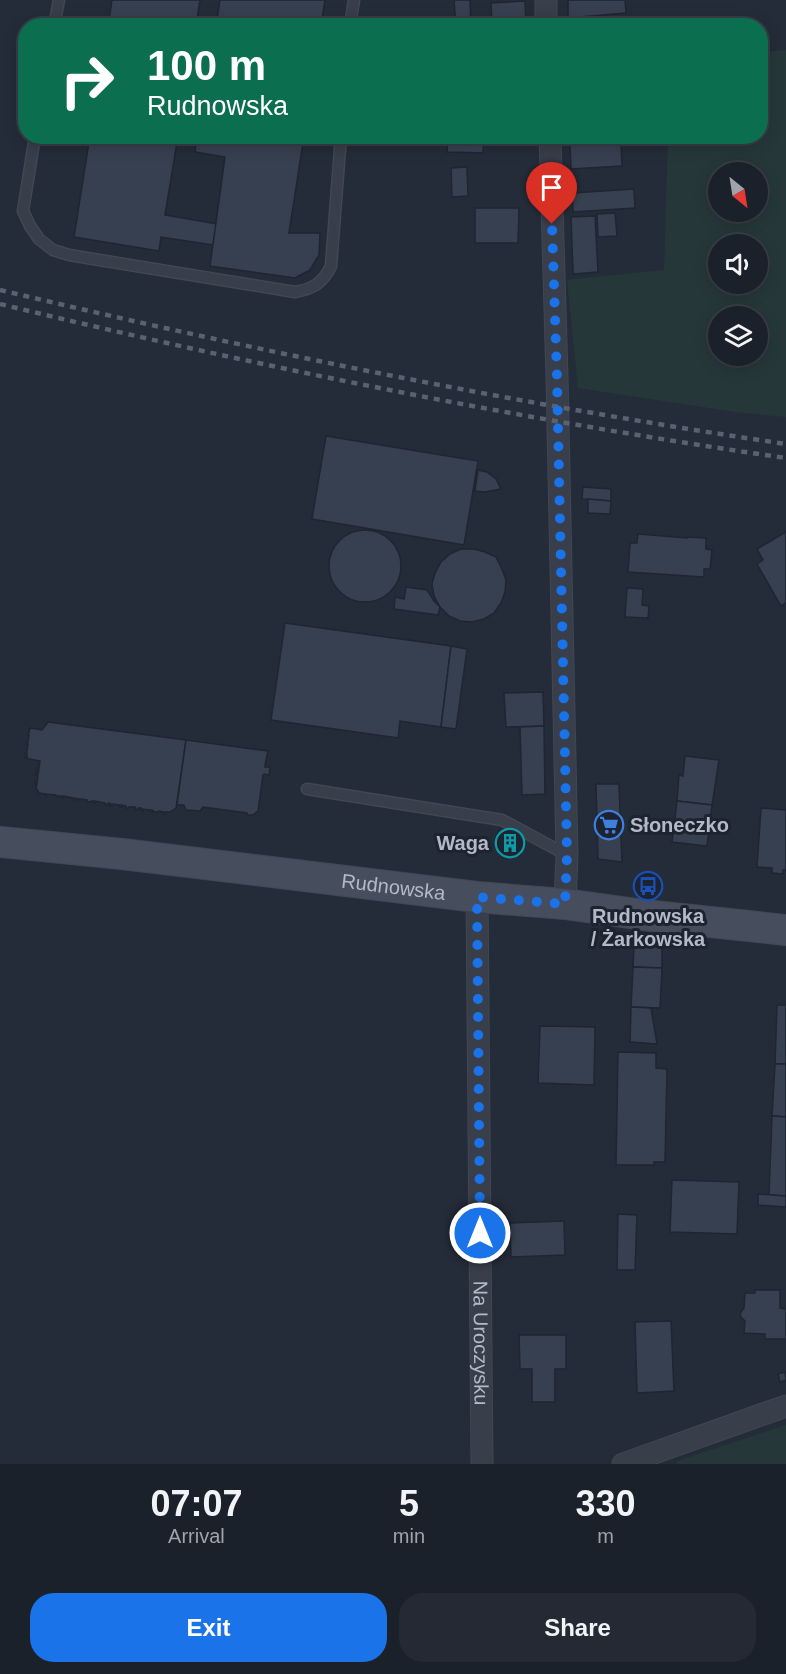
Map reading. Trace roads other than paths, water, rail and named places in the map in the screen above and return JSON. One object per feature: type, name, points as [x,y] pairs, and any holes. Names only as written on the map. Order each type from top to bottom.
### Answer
[{"type":"main road","name":"Rudnowska","points":[[0,842],[786,930]]},
{"type":"street","points":[[546,0],[546,18]]},
{"type":"street","points":[[550,144],[567,855],[565,904]]},
{"type":"street","name":"Na Uroczysku","points":[[477,897],[482,1464]]},
{"type":"street","points":[[623,1464],[786,1406]]},
{"type":"lane","points":[[56,18],[59,0]]},
{"type":"lane","points":[[351,18],[354,0]]},
{"type":"lane","points":[[34,144],[23,211],[39,239],[53,250],[69,255],[295,292],[308,290],[319,284],[331,266],[340,144]]},
{"type":"lane","points":[[307,789],[502,820],[567,855]]},
{"type":"railway","points":[[0,290],[195,335],[392,376],[588,412],[786,444]]},
{"type":"railway","points":[[0,304],[195,349],[392,390],[588,427],[786,458]]},
{"type":"place","name":"Słoneczko","points":[[609,825]]},
{"type":"place","name":"Waga","points":[[510,843]]},
{"type":"place","name":"Rudnowska / Żarkowska","points":[[648,886]]}]
